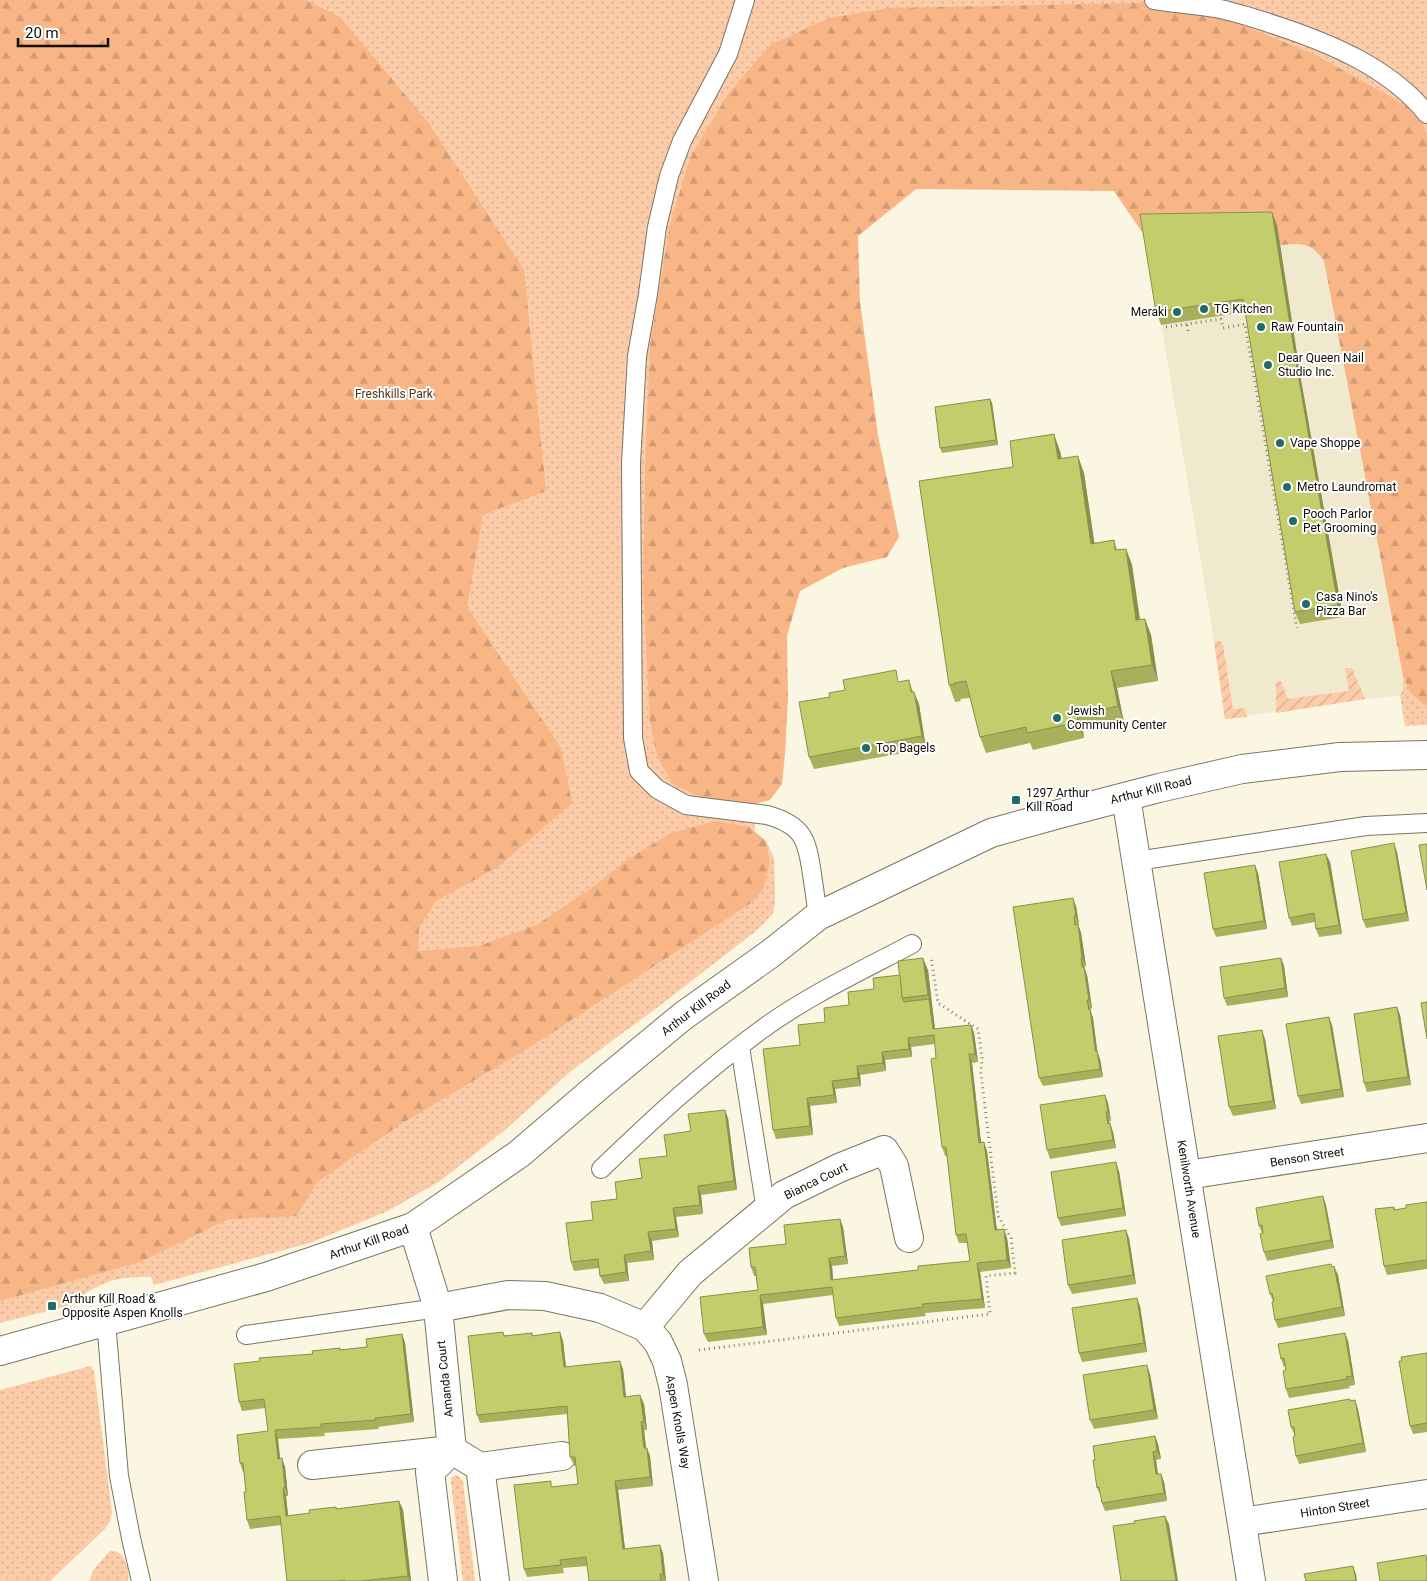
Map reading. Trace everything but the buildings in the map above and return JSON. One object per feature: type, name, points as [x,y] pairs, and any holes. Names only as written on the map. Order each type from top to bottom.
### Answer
[{"type":"street","name":"Arthur Kill Road","points":[[0,1351],[266,1277],[413,1227],[519,1154],[683,1016],[770,954],[818,916],[991,834],[1126,796],[1242,769],[1340,757],[1427,755]]},
{"type":"street","name":"Kenilworth Avenue","points":[[1126,796],[1252,1581]]},
{"type":"street","name":"Benson Street","points":[[1187,1175],[1427,1138]]},
{"type":"street","name":"Bianca Court","points":[[645,1327],[690,1273],[784,1195],[839,1168],[884,1150],[894,1166],[908,1238]]},
{"type":"street","points":[[413,1227],[438,1308]]},
{"type":"street","name":"Aspen Knolls Way","points":[[438,1308],[508,1295],[545,1296],[600,1308],[645,1327],[658,1342],[667,1361],[673,1385],[704,1581]]},
{"type":"street","name":"Amanda Court","points":[[438,1308],[452,1450]]},
{"type":"street","points":[[312,1466],[452,1450],[480,1468],[562,1456]]},
{"type":"street","points":[[443,1581],[430,1472],[452,1450]]},
{"type":"street","points":[[480,1468],[494,1581]]},
{"type":"street","name":"Hinton Street","points":[[1242,1522],[1427,1494]]},
{"type":"lane","points":[[746,0],[728,54],[682,141],[669,176],[657,227],[637,356],[631,463],[633,738],[639,771],[657,789],[686,804],[767,815],[780,818],[791,824],[802,835],[808,848],[818,916]]},
{"type":"lane","points":[[1154,0],[1216,8],[1258,19],[1348,53],[1413,97],[1427,114]]},
{"type":"lane","points":[[1137,861],[1366,826],[1427,823]]},
{"type":"lane","points":[[601,1169],[657,1115],[710,1070],[762,1030],[816,995],[912,944]]},
{"type":"lane","points":[[740,1047],[766,1210]]},
{"type":"lane","points":[[246,1335],[438,1308]]},
{"type":"lane","points":[[106,1321],[119,1476],[141,1581]]},
{"type":"path","points":[[1166,327],[1222,319],[1223,328],[1245,324],[1260,402],[1297,628]]},
{"type":"path","points":[[1187,324],[1189,334]]},
{"type":"shaded area","points":[[1277,225],[1280,245],[1304,244],[1316,249],[1324,261],[1403,676],[1403,690],[1400,696],[1365,699],[1225,719],[1214,641],[1145,227]]},
{"type":"green space","name":"Freshkills Park","points":[[0,0],[1427,0],[1427,671],[1362,136],[807,144],[749,903],[770,860],[766,841],[774,858],[775,903],[773,913],[756,931],[571,1071],[505,1130],[440,1181],[388,1211],[310,1243],[154,1285],[151,1277],[133,1277],[110,1281],[86,1293],[87,1301],[0,1323]]},
{"type":"green space","name":"Freshkills Park","points":[[0,0],[306,0],[340,17],[428,122],[524,270],[546,491],[483,515],[467,607],[561,748],[572,803],[498,867],[436,901],[419,928],[418,951],[479,946],[538,924],[590,889],[631,857],[671,833],[716,821],[749,827],[766,841],[770,860],[764,887],[754,901],[530,1047],[401,1124],[317,1182],[297,1216],[229,1219],[140,1262],[0,1301]]},
{"type":"green space","points":[[1184,2],[1314,54],[1418,112],[1427,134],[1427,707],[1410,693],[1403,676],[1324,261],[1319,255],[1305,245],[1280,245],[1276,225],[1146,238],[1114,191],[916,189],[858,236],[860,302],[878,435],[899,537],[887,557],[843,568],[800,591],[787,636],[788,699],[782,784],[770,800],[754,804],[724,802],[695,795],[673,784],[657,756],[650,722],[643,588],[645,466],[650,345],[670,225],[690,158],[728,94],[770,45],[829,18],[890,8]]},
{"type":"green space","points":[[1214,641],[1220,641],[1223,645],[1233,709],[1245,708],[1247,717],[1225,719]]},
{"type":"green space","points":[[1345,668],[1352,668],[1365,699],[1276,713],[1276,682],[1281,681],[1288,699],[1349,691]]},
{"type":"green space","points":[[1403,676],[1410,693],[1427,707],[1427,725],[1405,726],[1400,696],[1403,690]]},
{"type":"green space","points":[[91,1366],[94,1371],[112,1512],[110,1521],[106,1528],[50,1581],[0,1581],[0,1390]]},
{"type":"green space","points":[[456,1475],[463,1482],[475,1581],[463,1581],[451,1483],[451,1478]]},
{"type":"green space","points":[[110,1551],[123,1557],[127,1566],[128,1581],[89,1581],[94,1569]]},
{"type":"place","name":"TG Kitchen","points":[[1204,309]]},
{"type":"place","name":"Meraki","points":[[1177,312]]},
{"type":"place","name":"Raw Fountain","points":[[1261,327]]},
{"type":"place","name":"Dear Queen Nail Studio Inc.","points":[[1268,365]]},
{"type":"place","name":"Vape Shoppe","points":[[1280,443]]},
{"type":"place","name":"Metro Laundromat","points":[[1287,487]]},
{"type":"place","name":"Pooch Parlor Pet Grooming","points":[[1293,521]]},
{"type":"place","name":"Casa Nino's Pizza Bar","points":[[1306,604]]},
{"type":"place","name":"Jewish Community Center","points":[[1057,718]]},
{"type":"place","name":"Top Bagels","points":[[866,748]]},
{"type":"place","name":"1297 Arthur Kill Road","points":[[1016,800]]},
{"type":"place","name":"Arthur Kill Road & Opposite Aspen Knolls","points":[[52,1306]]}]
